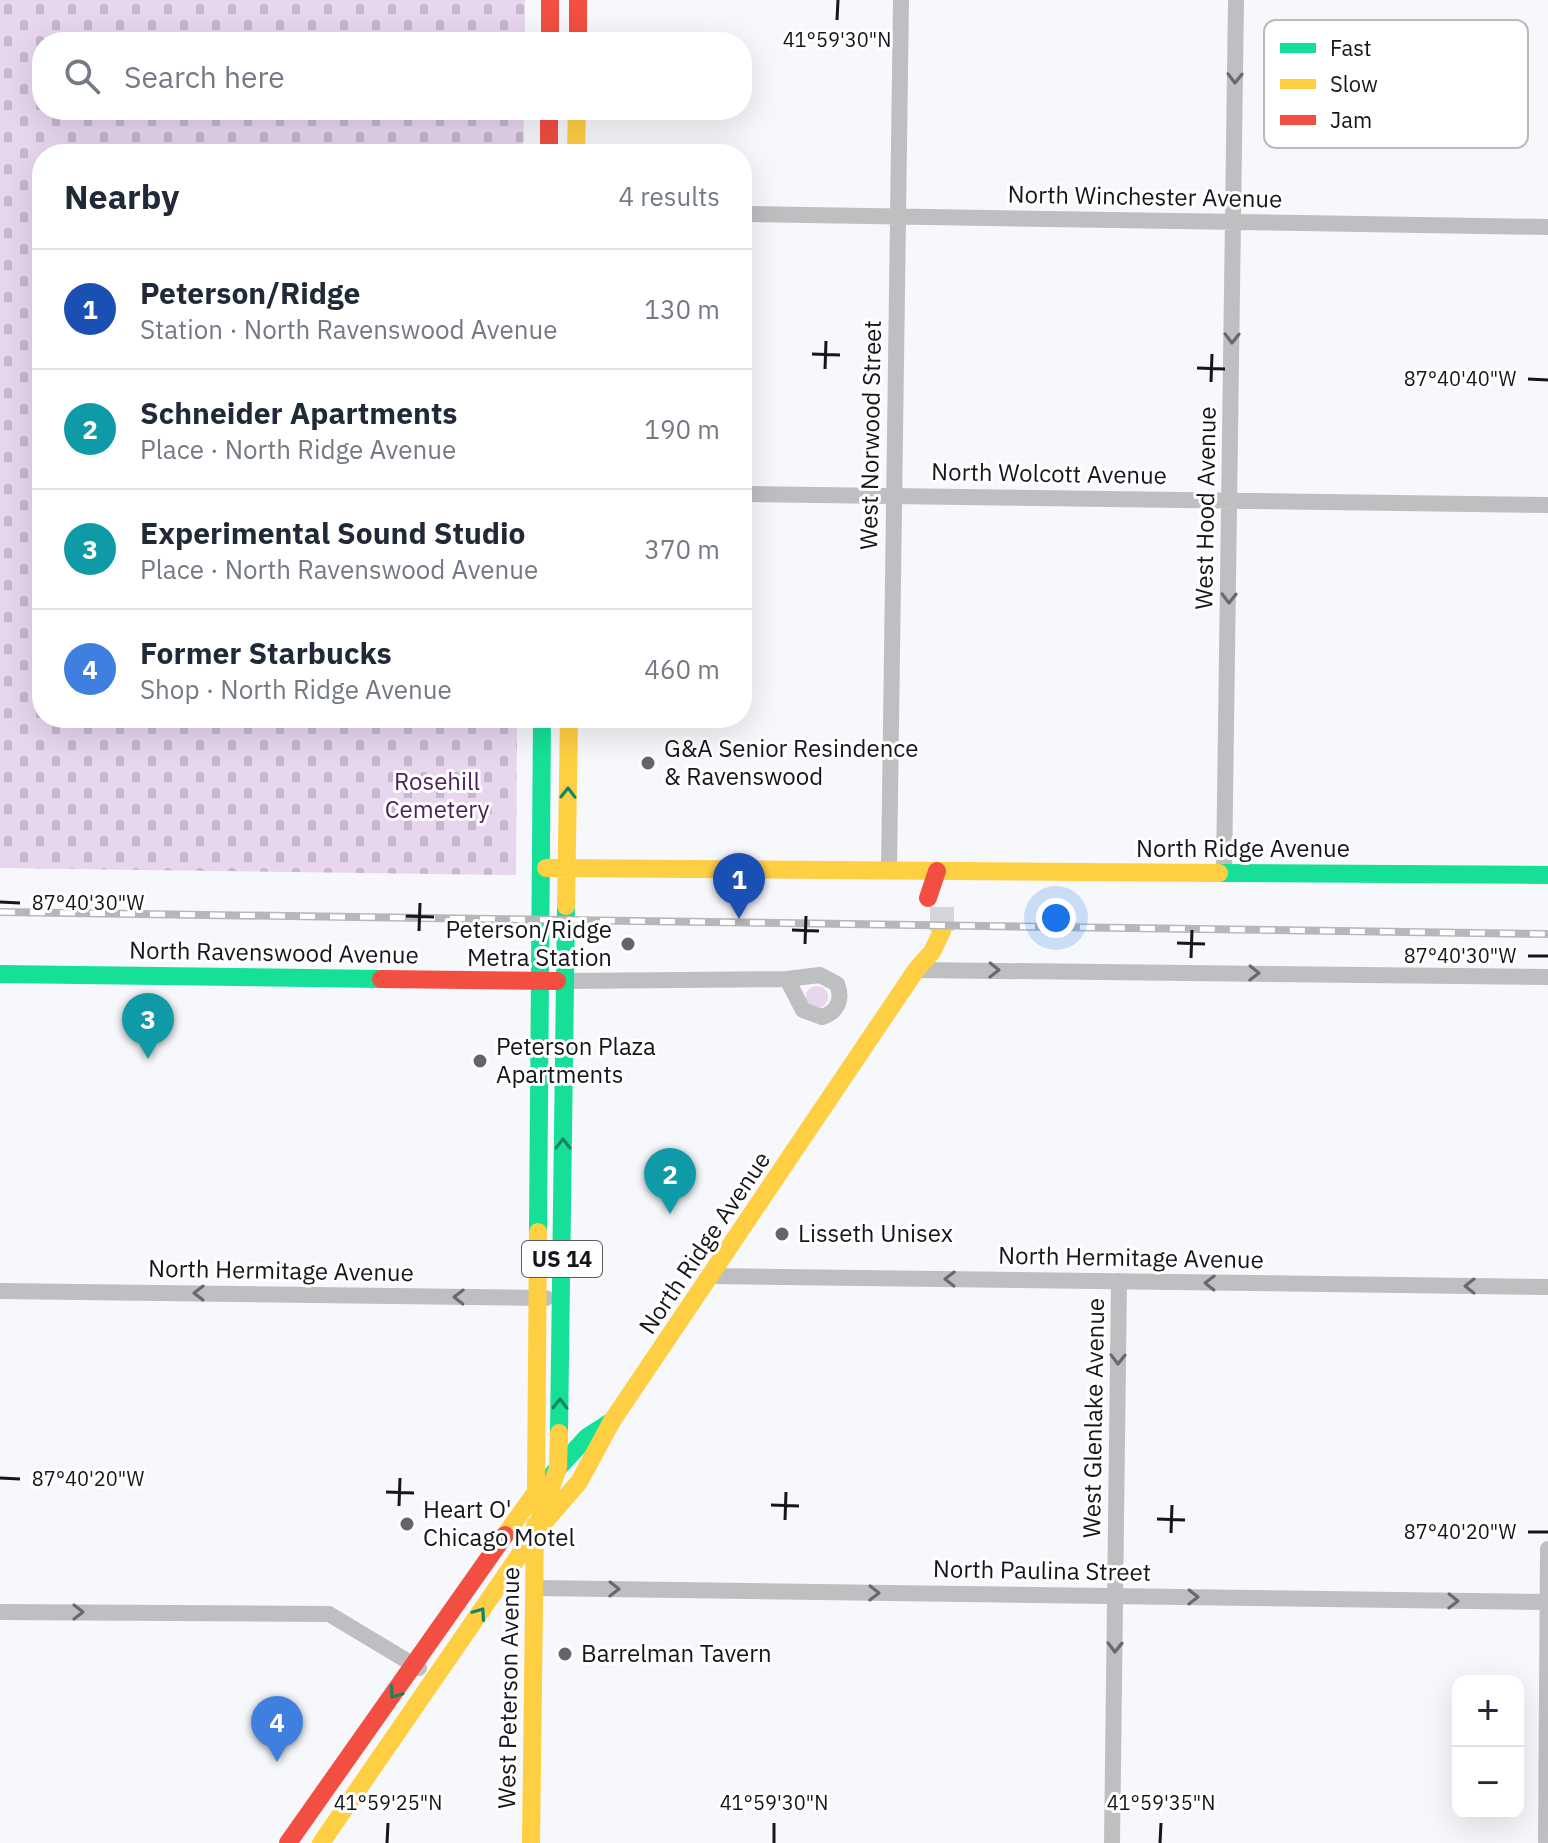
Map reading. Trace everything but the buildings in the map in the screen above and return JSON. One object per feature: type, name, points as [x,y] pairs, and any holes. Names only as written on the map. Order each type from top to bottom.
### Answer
[{"type":"main road","points":[[550,0],[550,32]]},
{"type":"main road","points":[[578,0],[578,32]]},
{"type":"main road","points":[[549,120],[549,144]]},
{"type":"main road","points":[[576,144],[577,120]]},
{"type":"main road","name":"West Peterson Avenue","points":[[531,1843],[536,1588],[542,728]]},
{"type":"main road","name":"West Peterson Avenue","points":[[534,1534],[558,1468],[569,728]]},
{"type":"main road","points":[[541,868],[937,871],[935,898]]},
{"type":"main road","name":"North Ridge Avenue","points":[[937,871],[1548,875]]},
{"type":"main road","name":"North Ridge Avenue","points":[[321,1843],[534,1534],[565,1503],[599,1455],[612,1421],[713,1276],[916,970],[935,931]]},
{"type":"main road","name":"North Ravenswood Avenue","points":[[0,974],[565,981]]},
{"type":"main road","name":"North Ridge Avenue","points":[[288,1843],[536,1492],[587,1437],[612,1421]]},
{"type":"street","name":"West Norwood Street","points":[[889,870],[901,0]]},
{"type":"street","name":"West Hood Avenue","points":[[1224,872],[1236,0]]},
{"type":"street","name":"North Winchester Avenue","points":[[752,214],[1548,227]]},
{"type":"street","name":"North Wolcott Avenue","points":[[752,494],[1548,505]]},
{"type":"street","points":[[916,970],[1548,977]]},
{"type":"street","name":"North Ravenswood Avenue","points":[[565,981],[787,979]]},
{"type":"street","name":"North Hermitage Avenue","points":[[713,1276],[1548,1287]]},
{"type":"street","name":"West Glenlake Avenue","points":[[1112,1843],[1119,1281]]},
{"type":"street","name":"North Hermitage Avenue","points":[[0,1291],[561,1298]]},
{"type":"street","points":[[1546,1843],[1548,1549]]},
{"type":"street","name":"North Paulina Street","points":[[536,1588],[1548,1602]]},
{"type":"street","points":[[0,1612],[329,1614],[436,1677]]},
{"type":"green space","name":"Rosehill Cemetery","points":[[0,0],[525,0],[525,32],[32,32],[32,120],[524,120],[523,144],[32,144],[32,728],[517,728],[516,875],[0,868]]},
{"type":"green space","points":[[813,986],[821,986],[828,997],[821,1008],[813,1008],[806,1001],[806,993]]},
{"type":"tunnel","points":[[942,899],[942,931]]},
{"type":"railway","points":[[0,912],[1548,934]]},
{"type":"traffic: fast","points":[[538,1232],[542,728]]},
{"type":"traffic: fast","points":[[1219,873],[1548,875]]},
{"type":"traffic: fast","points":[[559,1433],[566,906]]},
{"type":"traffic: fast","points":[[0,974],[381,979]]},
{"type":"traffic: fast","points":[[549,1478],[587,1437],[612,1421]]},
{"type":"traffic: slow","points":[[576,144],[577,120]]},
{"type":"traffic: slow","points":[[566,906],[569,728]]},
{"type":"traffic: slow","points":[[546,868],[1219,873]]},
{"type":"traffic: slow","points":[[534,1534],[579,1482],[612,1421],[916,970],[932,952],[942,931]]},
{"type":"traffic: slow","points":[[505,1535],[536,1492],[538,1232]]},
{"type":"traffic: slow","points":[[321,1843],[534,1534],[558,1468],[559,1433]]},
{"type":"traffic: slow","points":[[531,1843],[535,1525]]},
{"type":"traffic: jam","points":[[550,0],[550,32]]},
{"type":"traffic: jam","points":[[578,0],[578,32]]},
{"type":"traffic: jam","points":[[549,120],[549,144]]},
{"type":"traffic: jam","points":[[928,898],[937,871]]},
{"type":"traffic: jam","points":[[381,979],[557,981]]},
{"type":"traffic: jam","points":[[288,1843],[505,1535]]},
{"type":"place","name":"G&A Senior Resindence & Ravenswood","points":[[648,763]]},
{"type":"place","name":"Peterson/Ridge","points":[[739,919]]},
{"type":"place","name":"Peterson/Ridge Metra Station","points":[[628,944]]},
{"type":"place","name":"Experimental Sound Studio","points":[[148,1059]]},
{"type":"place","name":"Peterson Plaza Apartments","points":[[480,1061]]},
{"type":"place","name":"Schneider Apartments","points":[[670,1214]]},
{"type":"place","name":"Lisseth Unisex","points":[[782,1234]]},
{"type":"place","name":"Heart O' Chicago Motel","points":[[407,1524]]},
{"type":"place","name":"Barrelman Tavern","points":[[565,1654]]},
{"type":"place","name":"Former Starbucks","points":[[277,1762]]}]
